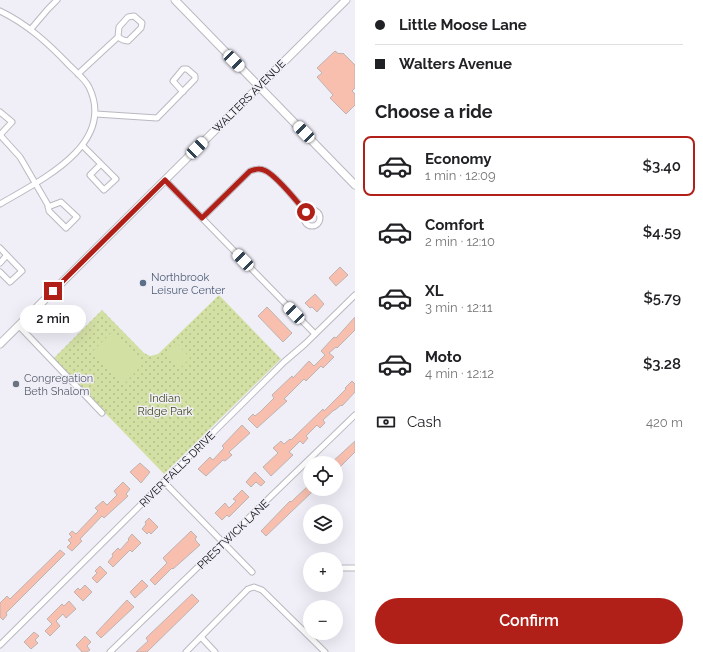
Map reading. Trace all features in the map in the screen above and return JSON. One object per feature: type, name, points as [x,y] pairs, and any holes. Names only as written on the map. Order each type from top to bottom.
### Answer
[{"type":"main road","points":[[175,0],[355,185]]},
{"type":"main road","name":"WALTERS AVENUE","points":[[0,344],[346,0]]},
{"type":"street","points":[[31,29],[57,0]]},
{"type":"street","points":[[0,11],[31,29],[78,74],[89,86],[94,100],[96,114],[91,133],[83,146],[68,160],[35,184],[0,204]]},
{"type":"street","points":[[78,74],[118,37],[119,27],[128,16],[134,16],[142,23],[141,28],[128,40],[123,40],[118,37]]},
{"type":"street","points":[[96,114],[157,118],[183,92],[196,79],[187,68],[183,70],[173,81],[183,92]]},
{"type":"street","points":[[0,112],[12,122],[0,135],[20,157],[49,211],[66,228],[77,218],[61,202],[48,207]]},
{"type":"street","points":[[83,146],[101,164],[116,179],[104,190],[90,175],[101,164]]},
{"type":"street","points":[[202,218],[250,171],[258,168],[265,170],[272,176],[306,212]]},
{"type":"street","points":[[165,180],[315,334]]},
{"type":"street","points":[[0,248],[22,271],[10,282],[0,272]]},
{"type":"street","points":[[0,263],[6,256]]},
{"type":"street","name":"RIVER FALLS DRIVE","points":[[0,645],[284,362],[355,295]]},
{"type":"street","points":[[19,326],[102,414]]},
{"type":"street","name":"PRESTWICK LANE","points":[[110,652],[355,415]]},
{"type":"street","points":[[164,482],[252,572]]},
{"type":"street","points":[[343,568],[355,568]]},
{"type":"street","points":[[186,652],[248,589],[254,587],[262,590],[325,652]]},
{"type":"street","points":[[201,638],[215,652]]},
{"type":"green space","name":"Indian Ridge Park","points":[[219,295],[281,359],[164,474],[53,359],[102,310],[144,353],[150,356],[158,354]]},
{"type":"green space","points":[[113,331],[144,363],[124,384],[92,352]]},
{"type":"green space","points":[[176,343],[190,358],[180,368],[166,353]]},
{"type":"building","points":[[335,51],[339,54],[343,53],[355,65],[355,88],[352,91],[355,94],[355,105],[346,114],[330,98],[333,95],[317,77],[322,73],[317,68]]},
{"type":"building","points":[[340,267],[348,275],[336,286],[329,278]]},
{"type":"building","points":[[315,294],[324,304],[317,312],[305,303]]},
{"type":"building","points":[[267,307],[292,333],[283,342],[258,316]]},
{"type":"building","points":[[355,317],[355,330],[337,348],[336,347],[329,353],[334,357],[323,368],[321,366],[306,381],[304,379],[284,399],[287,401],[257,428],[248,419],[253,414],[255,416],[260,412],[274,398],[272,395],[292,376],[293,378],[309,361],[314,366],[325,355],[321,351],[334,337],[336,338]]},
{"type":"building","points":[[352,381],[355,384],[355,392],[342,406],[341,405],[334,410],[323,420],[325,423],[320,428],[317,425],[306,436],[308,438],[303,444],[300,441],[289,452],[293,455],[271,476],[263,467],[278,453],[273,448],[281,441],[284,444],[290,439],[291,440],[323,409],[324,411]]},
{"type":"building","points":[[242,425],[250,433],[229,452],[232,455],[225,461],[223,460],[206,476],[198,469],[210,457],[213,460],[224,448],[222,446]]},
{"type":"building","points":[[355,441],[355,452],[343,464],[343,456],[339,456]]},
{"type":"building","points":[[140,463],[150,472],[141,483],[130,472]]},
{"type":"building","points":[[255,472],[265,482],[261,486],[256,482],[251,487],[246,482]]},
{"type":"building","points":[[123,482],[130,489],[126,494],[128,496],[104,518],[102,516],[80,539],[82,541],[72,551],[67,547],[71,543],[68,540],[72,537],[69,534],[72,531],[76,534],[98,511],[95,508],[103,501],[107,505],[117,495],[114,491]]},
{"type":"building","points":[[242,490],[249,497],[229,517],[227,515],[222,520],[215,513],[225,503],[229,508],[236,501],[233,499]]},
{"type":"building","points":[[303,491],[303,496],[308,496],[266,536],[261,531],[290,501],[291,502]]},
{"type":"building","points":[[149,518],[158,527],[151,534],[149,532],[147,534],[142,529],[146,524],[145,522]]},
{"type":"building","points":[[191,531],[197,537],[195,538],[196,541],[200,545],[173,569],[172,568],[155,585],[150,580],[167,563],[163,558]]},
{"type":"building","points":[[132,534],[141,543],[132,552],[130,550],[113,567],[108,562],[113,556],[112,554],[118,548],[120,550]]},
{"type":"building","points":[[60,550],[65,554],[6,613],[7,615],[3,620],[0,617],[0,603],[7,596],[10,599]]},
{"type":"building","points":[[100,566],[107,573],[97,583],[92,578],[97,573],[95,571]]},
{"type":"building","points":[[142,580],[148,586],[135,598],[130,592]]},
{"type":"building","points":[[85,585],[92,592],[83,601],[74,592],[78,588],[80,590]]},
{"type":"building","points":[[192,594],[199,601],[147,652],[136,652],[148,641],[146,638]]},
{"type":"building","points":[[127,600],[134,607],[101,638],[96,633]]},
{"type":"building","points":[[69,601],[76,609],[66,618],[63,614],[56,621],[60,626],[50,636],[45,631],[52,624],[47,619],[62,604],[64,606]]},
{"type":"building","points":[[34,632],[39,636],[35,640],[38,643],[31,649],[24,642]]},
{"type":"building","points":[[85,636],[91,642],[87,646],[90,650],[87,652],[82,652],[76,645]]},
{"type":"place","name":"Northbrook Leisure Center","points":[[143,283]]},
{"type":"place","name":"Congregation Beth Shalom","points":[[16,384]]},
{"type":"route","points":[[53,291],[165,180],[202,218],[250,171],[258,168],[265,170],[272,176],[306,212]]}]
